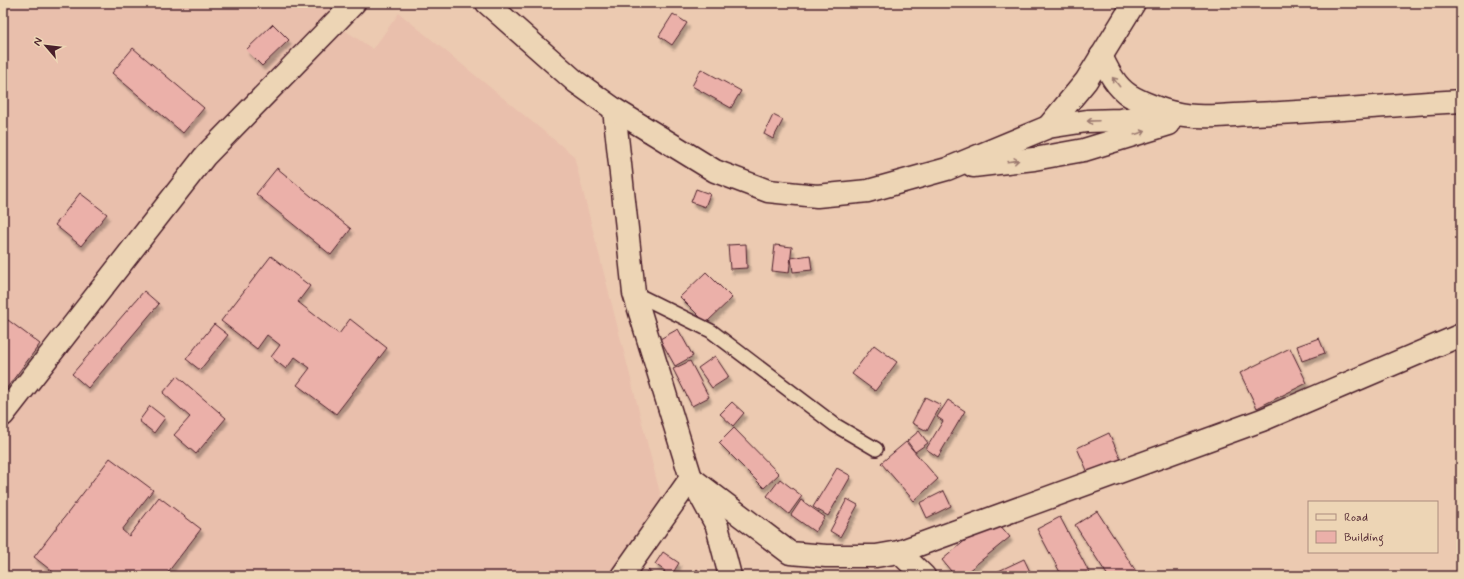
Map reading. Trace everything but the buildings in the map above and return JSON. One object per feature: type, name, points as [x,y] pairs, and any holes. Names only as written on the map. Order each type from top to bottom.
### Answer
[{"type":"street","points":[[3,415],[205,156],[354,3]]},
{"type":"street","points":[[487,3],[576,82],[614,110],[715,171],[768,191],[816,196],[868,191],[947,169],[1048,127],[1087,121],[1120,120],[1174,113]]},
{"type":"street","points":[[1048,127],[1079,91],[1134,3]]},
{"type":"street","points":[[1101,56],[1115,82],[1128,95],[1174,113],[1197,116],[1297,113],[1461,101]]},
{"type":"street","points":[[614,110],[634,293],[691,478],[717,526],[730,576]]},
{"type":"street","points":[[947,169],[1034,159],[1084,150],[1197,116]]},
{"type":"street","points":[[691,478],[790,553],[826,556],[876,556],[899,552],[1262,420],[1461,335]]},
{"type":"street","points":[[622,576],[691,478]]},
{"type":"street","points":[[899,552],[924,576]]},
{"type":"lane","points":[[634,293],[711,330],[835,425],[876,449]]},
{"type":"shaded area","points":[[3,3],[336,3],[326,18],[373,49],[399,13],[574,156],[663,505],[610,576],[3,576]]}]
